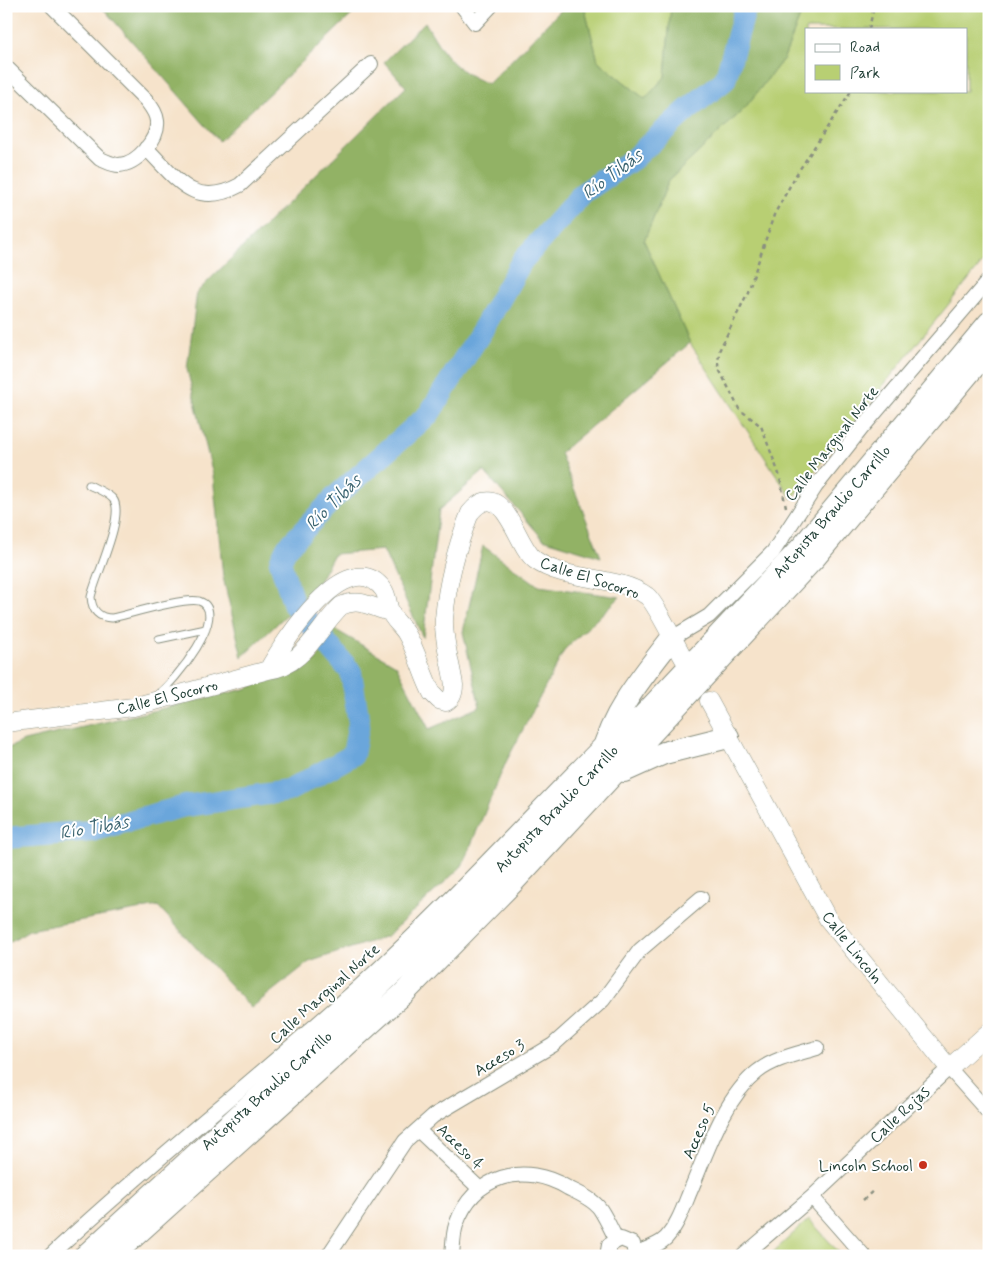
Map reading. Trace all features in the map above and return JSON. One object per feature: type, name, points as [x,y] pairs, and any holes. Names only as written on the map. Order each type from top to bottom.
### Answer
[{"type":"highway","name":"Autopista Braulio Carrillo","points":[[112,1256],[403,994],[607,759],[803,546],[989,323]]},
{"type":"highway","name":"Autopista Braulio Carrillo","points":[[85,1256],[322,1040],[439,929],[607,759],[815,557],[989,349]]},
{"type":"highway","points":[[672,638],[634,690],[607,759],[664,753],[728,737]]},
{"type":"street","points":[[6,67],[100,159],[120,165],[130,161],[146,148],[155,135],[158,122],[155,113],[146,100],[52,6]]},
{"type":"street","points":[[462,6],[475,23],[492,6]]},
{"type":"street","points":[[146,148],[195,193],[210,196],[224,194],[240,185],[371,64]]},
{"type":"street","name":"Calle Marginal Norte","points":[[672,638],[709,616],[773,552],[816,486],[856,435],[989,280]]},
{"type":"street","name":"Calle El Socorro","points":[[268,670],[294,632],[330,588],[341,581],[363,578],[378,584],[383,590],[390,612],[406,633],[432,692],[439,700],[446,702],[450,700],[454,694],[454,684],[444,620],[457,554],[470,513],[474,508],[487,502],[498,504],[504,510],[523,547],[534,560],[562,571],[615,583],[649,597],[684,659]]},
{"type":"street","name":"Calle El Socorro","points":[[6,723],[133,707],[268,670],[282,668],[302,654],[334,612],[341,606],[356,601],[390,612]]},
{"type":"street","points":[[709,701],[728,737]]},
{"type":"street","name":"Calle Lincoln","points":[[728,737],[828,919],[949,1068],[989,1113]]},
{"type":"street","name":"Calle Marginal Norte","points":[[50,1256],[111,1199],[362,984],[486,863],[607,759]]},
{"type":"street","name":"Acceso 3","points":[[328,1256],[405,1141],[433,1116],[553,1046],[603,1000],[640,950],[701,898]]},
{"type":"street","name":"Calle Rojas","points":[[742,1256],[812,1197],[989,1032]]},
{"type":"street","name":"Acceso 5","points":[[635,1254],[654,1246],[666,1238],[680,1217],[728,1107],[742,1086],[758,1071],[773,1062],[816,1048]]},
{"type":"street","name":"Acceso 4","points":[[418,1130],[479,1188]]},
{"type":"street","points":[[452,1256],[456,1226],[479,1188],[495,1180],[516,1174],[541,1176],[560,1183],[596,1204],[616,1239]]},
{"type":"street","points":[[812,1197],[864,1256]]},
{"type":"street","points":[[607,1256],[609,1245],[616,1239],[629,1241],[635,1254]]},
{"type":"lane","points":[[89,485],[112,498],[116,503],[114,527],[93,586],[92,607],[104,618],[112,618],[188,600],[197,601],[209,609],[210,618],[206,629],[180,674],[164,690],[133,707]]},
{"type":"lane","points":[[159,639],[206,629]]},
{"type":"path","points":[[869,28],[874,6]]},
{"type":"path","points":[[783,513],[786,506],[779,474],[768,443],[761,426],[739,409],[718,367],[719,351],[748,292],[774,215],[796,175],[850,92]]},
{"type":"path","points":[[864,1200],[874,1190]]},
{"type":"green space","points":[[101,6],[361,6],[219,141]]},
{"type":"green space","points":[[565,6],[584,6],[598,61],[645,99],[665,77],[671,6],[804,6],[784,58],[744,109],[669,180],[644,241],[690,343],[560,453],[601,557],[543,539],[484,471],[439,510],[423,638],[383,550],[334,554],[316,587],[242,657],[223,577],[213,475],[187,369],[197,292],[406,87],[384,62],[425,22],[450,60],[466,73],[488,84]]},
{"type":"green space","points":[[584,6],[671,6],[665,77],[645,99],[598,61]]},
{"type":"green space","points":[[804,6],[989,6],[989,254],[792,499],[690,343],[644,241],[669,180],[744,109],[784,58]]},
{"type":"green space","points":[[483,546],[539,586],[620,597],[565,649],[506,762],[462,866],[387,936],[309,962],[251,1008],[158,906],[29,930],[6,944],[6,749],[24,741],[245,689],[315,662],[334,629],[396,665],[429,729],[480,707],[463,632]]},
{"type":"green space","points":[[809,1219],[842,1256],[769,1256]]},
{"type":"waterway","name":"Río Tibás","points":[[6,838],[92,831],[185,806],[288,791],[353,755],[359,723],[351,672],[294,605],[280,562],[286,549],[335,497],[429,414],[483,329],[522,261],[583,193],[632,160],[687,110],[725,80],[746,6]]},
{"type":"place","name":"Lincoln School","points":[[923,1165]]}]
